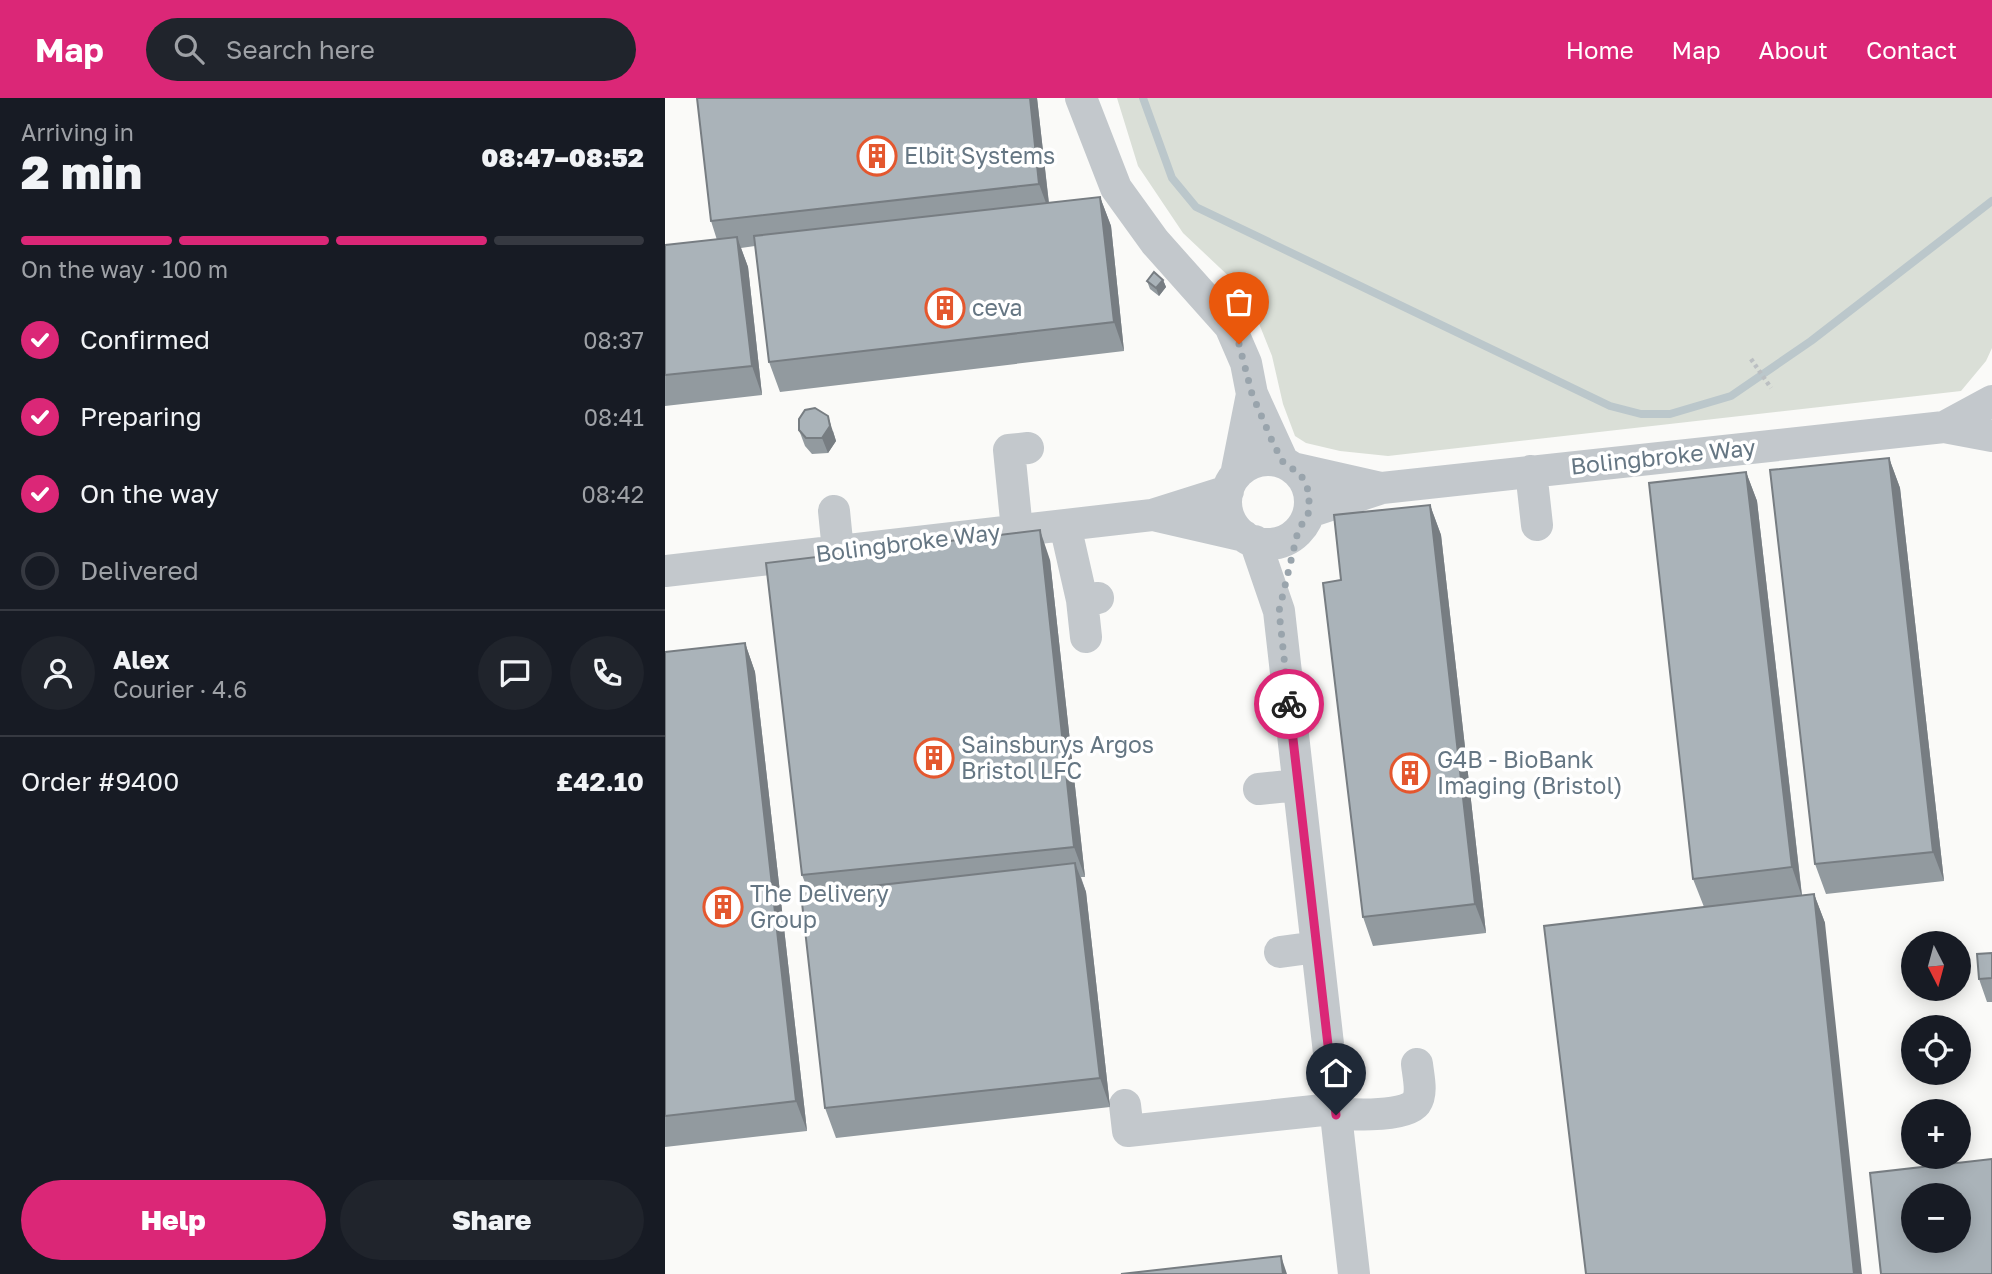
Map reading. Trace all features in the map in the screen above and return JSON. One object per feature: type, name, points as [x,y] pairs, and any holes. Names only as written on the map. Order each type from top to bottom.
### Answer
[{"type":"street","points":[[1081,98],[1116,188],[1155,242],[1230,326],[1246,363],[1252,394],[1288,465],[1306,484],[1303,521],[1279,611]]},
{"type":"street","points":[[1252,394],[1227,512],[1249,539],[1279,611],[1354,1274]]},
{"type":"street","name":"Bolingbroke Way","points":[[1944,427],[1992,401]]},
{"type":"street","name":"Bolingbroke Way","points":[[1303,521],[1382,488],[1944,427],[1992,436]]},
{"type":"street","points":[[1017,530],[1009,450],[1028,448]]},
{"type":"street","points":[[1232,483],[1248,465],[1260,461],[1288,465]]},
{"type":"street","name":"Bolingbroke Way","points":[[1288,465],[1382,488]]},
{"type":"street","points":[[1531,471],[1537,525]]},
{"type":"street","name":"Bolingbroke Way","points":[[665,570],[1152,515],[1232,483]]},
{"type":"street","points":[[834,511],[838,551]]},
{"type":"street","name":"Bolingbroke Way","points":[[1152,515],[1249,539]]},
{"type":"street","points":[[1249,539],[1275,543],[1303,521]]},
{"type":"street","points":[[1065,525],[1090,599],[1086,637]]},
{"type":"street","points":[[1259,789],[1298,785]]},
{"type":"street","points":[[1280,952],[1317,947]]},
{"type":"street","points":[[1125,1105],[1128,1131],[1323,1110],[1336,1115],[1405,1110],[1416,1104],[1419,1094],[1417,1064]]},
{"type":"path","points":[[1751,359],[1771,388]]},
{"type":"shaded area","points":[[1117,98],[1992,98],[1992,348],[1986,361],[1961,391],[1388,456],[1340,451],[1306,443],[1295,436],[1283,404],[1272,356],[1258,321],[1237,284],[1183,233],[1138,166]]},
{"type":"building","name":"Elbit Systems","points":[[697,98],[1030,98],[1039,184],[711,221]]},
{"type":"building","name":"ceva","points":[[1100,197],[1114,322],[769,362],[754,236]]},
{"type":"building","points":[[737,237],[752,366],[665,375],[665,245]]},
{"type":"building","points":[[1154,272],[1163,280],[1156,288],[1147,281]]},
{"type":"building","points":[[815,408],[828,416],[830,426],[822,438],[806,438],[799,430],[799,419],[805,410]]},
{"type":"building","points":[[1889,458],[1933,852],[1815,864],[1770,470]]},
{"type":"building","points":[[1746,472],[1792,867],[1693,879],[1649,483]]},
{"type":"building","name":"G4B - BioBank Imaging (Bristol)","points":[[1430,505],[1475,904],[1363,917],[1323,583],[1341,580],[1334,515]]},
{"type":"building","name":"Sainsburys Argos Bristol LFC","points":[[1040,530],[1074,847],[802,875],[766,563]]},
{"type":"building","name":"The Delivery Group","points":[[745,643],[796,1101],[665,1116],[665,652]]},
{"type":"building","points":[[1075,863],[1100,1078],[825,1108],[801,894]]},
{"type":"building","points":[[1814,894],[1854,1274],[1586,1274],[1544,926]]},
{"type":"building","points":[[1992,953],[1992,978],[1979,979],[1977,954]]},
{"type":"building","points":[[1992,1159],[1992,1274],[1881,1274],[1870,1173],[1905,1169],[1971,1169],[1971,1161]]},
{"type":"building","points":[[1281,1256],[1283,1274],[1121,1274]]},
{"type":"waterway","points":[[1143,98],[1172,178],[1196,207],[1610,406],[1641,414],[1670,414],[1731,396],[1811,341],[1992,201]]},
{"type":"way so far","points":[[1239,344],[1252,394],[1273,443],[1283,462],[1301,475],[1309,492],[1309,512],[1298,531],[1279,611],[1289,704]]},
{"type":"place","name":"Elbit Systems","points":[[877,156]]},
{"type":"place","name":"ceva","points":[[945,308]]},
{"type":"place","name":"Sainsburys Argos Bristol LFC","points":[[934,758]]},
{"type":"place","name":"G4B - BioBank Imaging (Bristol)","points":[[1410,773]]},
{"type":"place","name":"The Delivery Group","points":[[723,907]]},
{"type":"route","points":[[1289,704],[1336,1115]]}]
